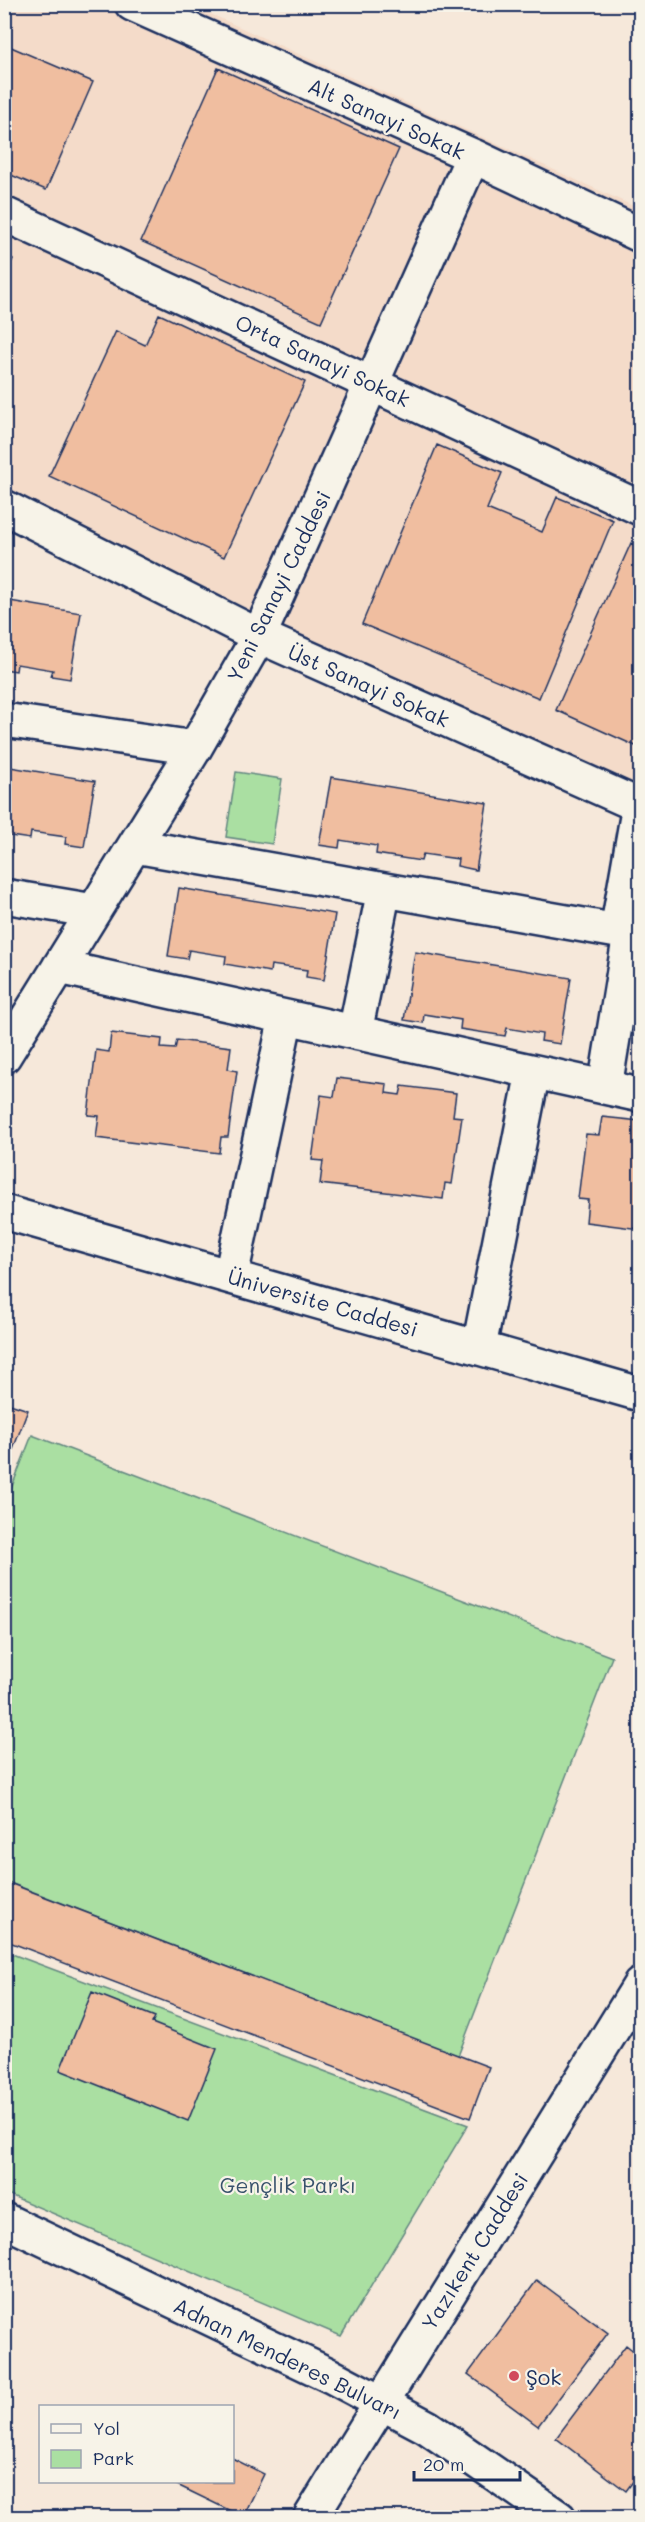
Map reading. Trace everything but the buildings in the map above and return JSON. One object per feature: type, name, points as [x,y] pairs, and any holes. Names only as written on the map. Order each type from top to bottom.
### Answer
[{"type":"street","name":"Alt Sanayi Sokak","points":[[132,4],[473,156],[640,235]]},
{"type":"street","name":"Yeni Sanayi Caddesi","points":[[4,1056],[195,748],[259,636],[473,156]]},
{"type":"street","name":"Orta Sanayi Sokak","points":[[4,214],[372,382],[640,508]]},
{"type":"street","name":"Üst Sanayi Sokak","points":[[4,507],[259,636],[640,805]]},
{"type":"street","points":[[4,720],[195,748]]},
{"type":"street","points":[[604,1087],[629,933],[640,805]]},
{"type":"street","points":[[135,846],[629,933]]},
{"type":"street","points":[[355,1032],[384,890]]},
{"type":"street","points":[[4,896],[94,911]]},
{"type":"street","points":[[59,967],[640,1095]]},
{"type":"street","points":[[231,1276],[286,1017]]},
{"type":"street","points":[[479,1347],[533,1072]]},
{"type":"street","name":"Üniversite Caddesi","points":[[4,1212],[640,1394]]},
{"type":"street","name":"Yazıkent Caddesi","points":[[310,2517],[640,1985]]},
{"type":"street","name":"Adnan Menderes Bulvarı","points":[[4,2220],[381,2402],[427,2427],[559,2517]]},
{"type":"shaded area","points":[[4,5],[191,5],[640,209],[640,806],[5,507]]},
{"type":"green space","points":[[236,772],[282,779],[272,844],[226,837]]},
{"type":"green space","points":[[32,1435],[612,1657],[458,2056],[5,1881],[4,1507]]},
{"type":"green space","name":"Gençlik Parkı","points":[[4,1951],[468,2125],[341,2336],[5,2193]]},
{"type":"place","name":"Şok","points":[[514,2376]]}]
